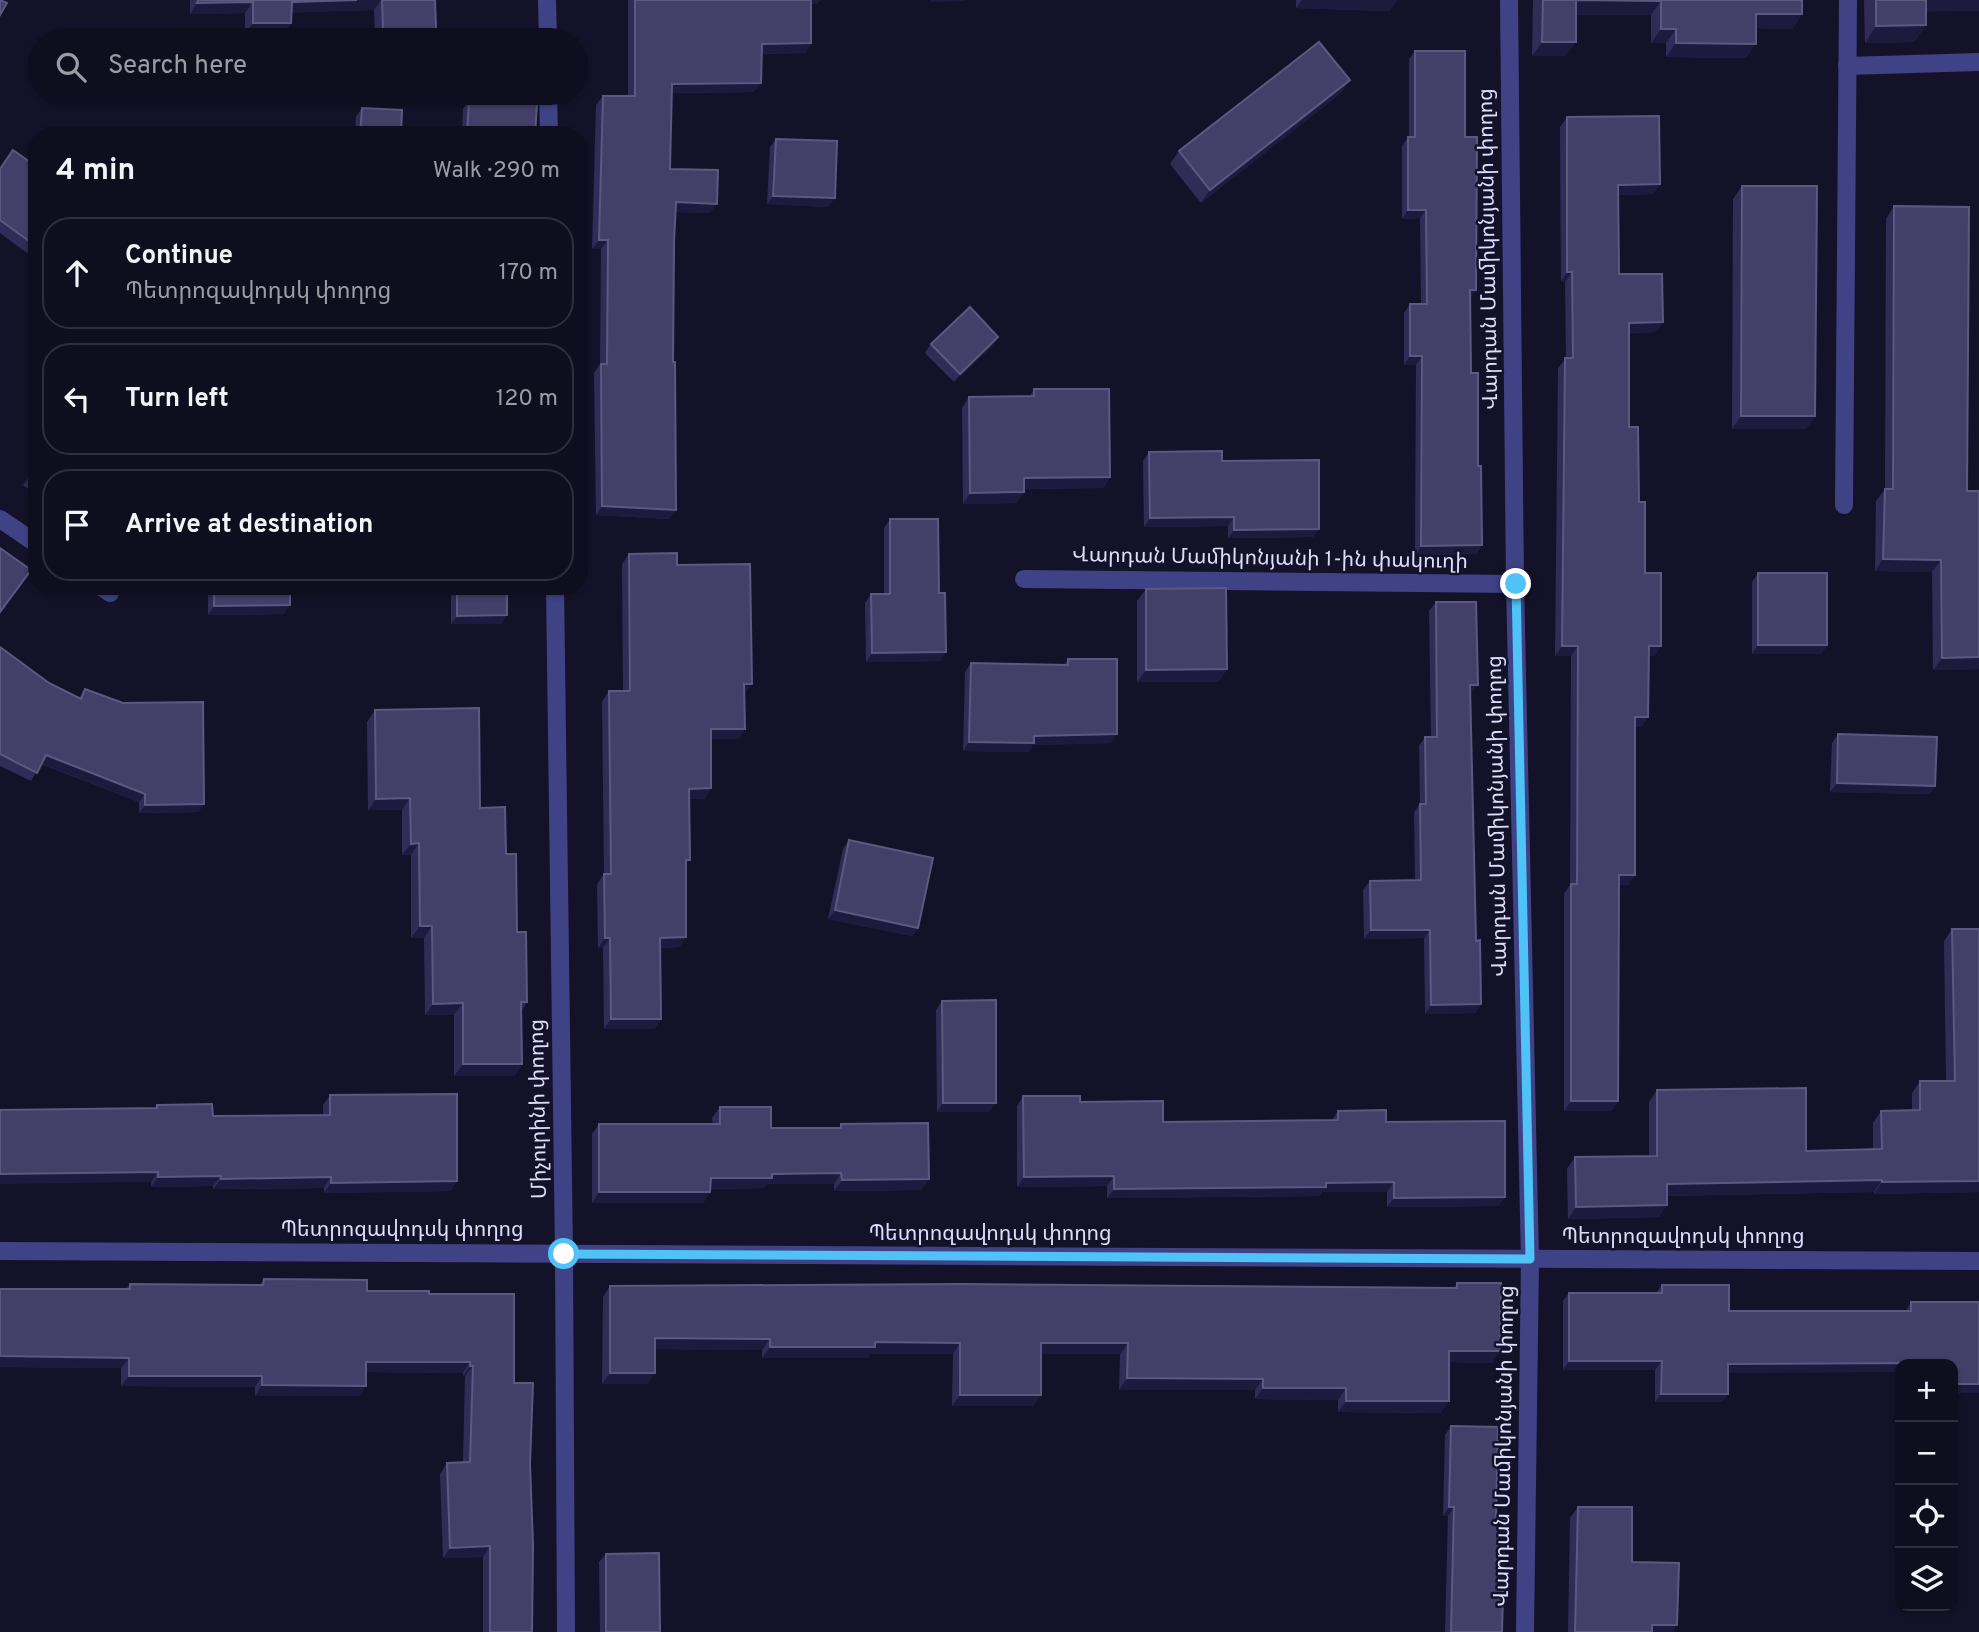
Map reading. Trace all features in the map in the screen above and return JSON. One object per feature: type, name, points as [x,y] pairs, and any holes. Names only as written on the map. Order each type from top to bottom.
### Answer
[{"type":"street","points":[[547,0],[548,28]]},
{"type":"street","name":"Վարդան Մամիկոնյանի փողոց","points":[[1509,0],[1516,584],[1530,1259],[1525,1632]]},
{"type":"street","points":[[1844,505],[1848,0]]},
{"type":"street","points":[[1847,66],[1979,62]]},
{"type":"street","points":[[548,105],[549,126]]},
{"type":"street","points":[[0,519],[28,538]]},
{"type":"street","name":"Վարդան Մամիկոնյանի 1-ին փակուղի","points":[[1024,579],[1516,584]]},
{"type":"street","name":"Միչուրինի փողոց","points":[[555,595],[566,1632]]},
{"type":"street","name":"Պետրոզավոդսկ փողոց","points":[[0,1251],[1979,1261]]},
{"type":"building","points":[[0,0],[7,3],[0,15]]},
{"type":"building","points":[[198,0],[357,0],[292,2],[291,23],[253,23],[253,2],[197,3]]},
{"type":"building","points":[[382,0],[435,0],[436,28],[383,28]]},
{"type":"building","points":[[635,0],[811,0],[811,43],[762,44],[761,83],[672,84],[670,169],[718,170],[717,204],[676,202],[673,362],[676,510],[602,506],[601,364],[607,364],[608,240],[599,240],[603,96],[635,96]]},
{"type":"building","points":[[1543,0],[1576,0],[1576,42],[1542,42]]},
{"type":"building","points":[[1576,0],[1802,0],[1802,14],[1756,14],[1756,44],[1676,43],[1676,29],[1661,29],[1661,1]]},
{"type":"building","points":[[1876,0],[1926,0],[1926,25],[1876,26]]},
{"type":"building","points":[[1319,42],[1350,80],[1210,190],[1179,151]]},
{"type":"building","points":[[1415,51],[1465,51],[1465,137],[1477,137],[1476,290],[1470,290],[1471,373],[1478,373],[1478,466],[1481,466],[1482,545],[1421,546],[1422,356],[1410,356],[1410,304],[1427,304],[1426,210],[1408,210],[1408,137],[1415,137]]},
{"type":"building","points":[[469,105],[537,105],[536,126],[468,126]]},
{"type":"building","points":[[362,108],[402,110],[401,126],[361,126]]},
{"type":"building","points":[[1659,116],[1660,184],[1618,185],[1619,274],[1662,274],[1663,322],[1629,323],[1629,427],[1638,427],[1639,502],[1645,502],[1645,573],[1661,573],[1661,646],[1649,646],[1648,717],[1635,717],[1635,875],[1619,875],[1618,1101],[1571,1101],[1571,884],[1577,884],[1578,646],[1562,646],[1565,358],[1573,358],[1572,272],[1567,272],[1567,117]]},
{"type":"building","points":[[776,139],[837,141],[835,198],[773,196]]},
{"type":"building","points":[[13,150],[28,161],[28,240],[0,220],[0,169]]},
{"type":"building","points":[[1742,186],[1817,186],[1815,416],[1741,416]]},
{"type":"building","points":[[1894,206],[1969,207],[1967,491],[1979,491],[1979,657],[1942,658],[1941,560],[1883,559],[1885,489],[1893,489]]},
{"type":"building","points":[[970,307],[998,337],[960,374],[931,344]]},
{"type":"building","points":[[1034,389],[1109,389],[1110,477],[1024,478],[1024,492],[970,493],[969,397],[1034,396]]},
{"type":"building","points":[[1222,451],[1222,461],[1319,460],[1319,529],[1234,530],[1234,517],[1150,518],[1149,452]]},
{"type":"building","points":[[890,519],[938,519],[939,593],[945,593],[946,652],[872,653],[871,594],[890,594]]},
{"type":"building","points":[[0,548],[28,568],[28,574],[0,612]]},
{"type":"building","points":[[677,553],[677,565],[750,564],[752,684],[744,684],[745,729],[711,729],[711,788],[689,789],[690,860],[686,860],[686,937],[660,938],[661,1019],[611,1019],[610,938],[605,938],[604,874],[611,874],[609,691],[630,691],[629,554]]},
{"type":"building","points":[[1758,573],[1827,573],[1827,645],[1758,645]]},
{"type":"building","points":[[1226,588],[1227,669],[1146,670],[1146,589]]},
{"type":"building","points":[[214,595],[290,595],[290,605],[214,606]]},
{"type":"building","points":[[457,595],[507,595],[507,615],[457,616]]},
{"type":"building","points":[[1436,602],[1476,602],[1478,685],[1470,685],[1476,941],[1480,940],[1481,1004],[1431,1005],[1430,930],[1371,930],[1370,881],[1421,880],[1420,804],[1426,804],[1425,737],[1437,737]]},
{"type":"building","points":[[0,647],[49,683],[81,699],[85,689],[123,703],[203,702],[204,804],[145,805],[145,794],[46,755],[37,773],[0,754]]},
{"type":"building","points":[[1068,659],[1117,659],[1117,734],[1034,736],[1034,743],[969,742],[971,663],[1068,665]]},
{"type":"building","points":[[479,708],[480,808],[505,807],[506,854],[516,854],[517,932],[526,932],[527,1002],[521,1002],[522,1064],[463,1064],[463,1003],[433,1004],[432,926],[420,926],[419,843],[411,844],[410,798],[376,799],[375,710]]},
{"type":"building","points":[[1838,734],[1937,737],[1935,786],[1837,783]]},
{"type":"building","points":[[849,840],[933,858],[918,928],[835,910]]},
{"type":"building","points":[[1952,929],[1979,929],[1979,1181],[1667,1184],[1667,1205],[1576,1207],[1575,1157],[1657,1156],[1657,1090],[1806,1088],[1806,1151],[1882,1149],[1881,1111],[1920,1110],[1920,1081],[1955,1081]]},
{"type":"building","points":[[996,1000],[996,1103],[943,1103],[942,1001]]},
{"type":"building","points":[[457,1094],[457,1181],[331,1183],[331,1177],[221,1179],[221,1176],[158,1177],[158,1172],[0,1174],[0,1110],[157,1108],[157,1105],[212,1104],[213,1116],[330,1115],[330,1095]]},
{"type":"building","points":[[1023,1096],[1080,1096],[1080,1102],[1163,1101],[1163,1122],[1338,1120],[1338,1111],[1386,1110],[1386,1122],[1505,1121],[1505,1197],[1394,1198],[1394,1182],[1326,1183],[1326,1187],[1114,1189],[1114,1176],[1024,1177]]},
{"type":"building","points":[[720,1107],[771,1107],[771,1128],[841,1128],[841,1124],[928,1123],[929,1179],[842,1180],[841,1173],[772,1174],[772,1178],[711,1178],[710,1192],[599,1192],[599,1124],[720,1124]]},
{"type":"building","points":[[264,1279],[367,1280],[367,1291],[514,1294],[514,1383],[533,1383],[530,1464],[532,1632],[490,1632],[490,1546],[450,1548],[447,1463],[470,1462],[473,1366],[470,1366],[470,1362],[366,1362],[366,1386],[262,1385],[262,1376],[129,1376],[129,1358],[0,1356],[0,1289],[130,1289],[130,1284],[263,1285]]},
{"type":"building","points":[[1457,1283],[1501,1283],[1500,1351],[1449,1351],[1449,1401],[1346,1401],[1346,1388],[1263,1388],[1263,1379],[1127,1378],[1128,1343],[1041,1343],[1041,1395],[960,1395],[960,1343],[875,1342],[875,1347],[770,1347],[770,1339],[655,1338],[655,1373],[610,1373],[610,1286],[961,1284],[1457,1288]]},
{"type":"building","points":[[1662,1285],[1729,1285],[1729,1311],[1911,1311],[1911,1302],[1979,1302],[1979,1384],[1958,1384],[1958,1359],[1895,1359],[1895,1363],[1728,1364],[1728,1394],[1661,1394],[1662,1361],[1569,1361],[1569,1293],[1662,1293]]},
{"type":"building","points":[[1451,1426],[1498,1427],[1496,1520],[1505,1520],[1502,1632],[1451,1632],[1454,1507],[1449,1507]]},
{"type":"building","points":[[1578,1507],[1632,1507],[1632,1562],[1679,1563],[1677,1625],[1652,1625],[1652,1632],[1575,1632]]},
{"type":"building","points":[[659,1553],[660,1632],[606,1632],[606,1554]]},
{"type":"route","points":[[564,1254],[1530,1259],[1516,584]]}]
